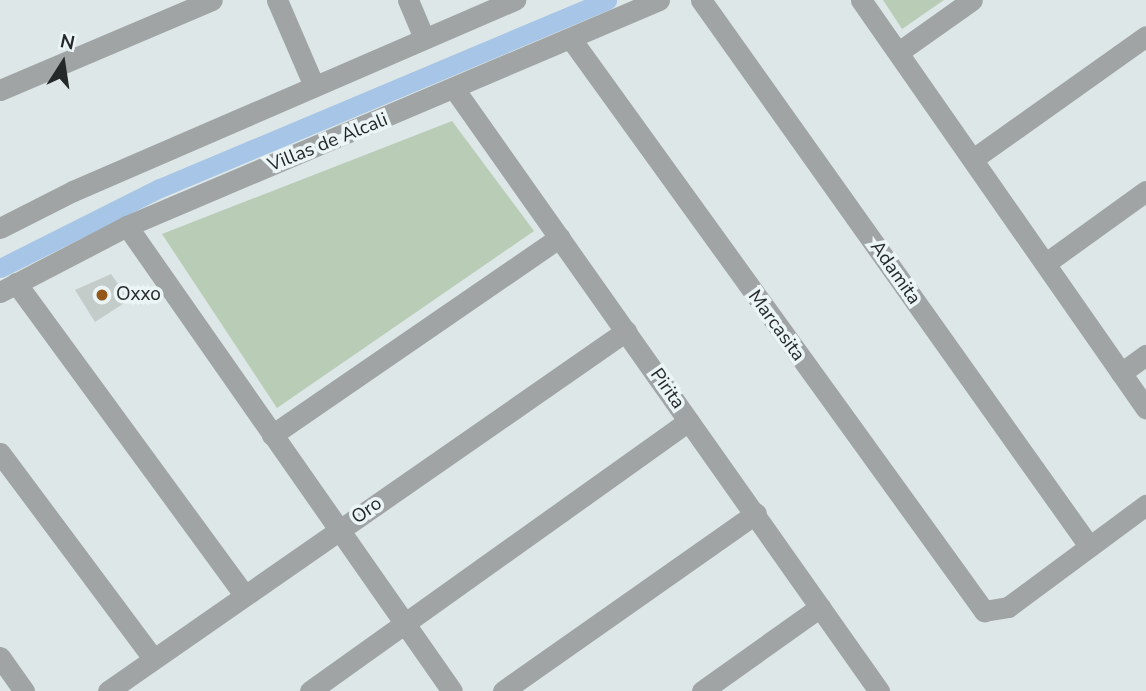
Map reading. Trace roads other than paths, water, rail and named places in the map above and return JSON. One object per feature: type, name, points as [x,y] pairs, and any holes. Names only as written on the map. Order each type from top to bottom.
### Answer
[{"type":"street","points":[[0,90],[212,0]]},
{"type":"street","points":[[277,0],[314,86]]},
{"type":"street","points":[[408,0],[424,38]]},
{"type":"street","points":[[0,228],[73,191],[516,0]]},
{"type":"street","name":"Villas de Alcali","points":[[8,288],[127,226],[455,90],[659,0]]},
{"type":"street","name":"Adamita","points":[[701,0],[1089,546]]},
{"type":"street","points":[[861,0],[900,51],[1146,408]]},
{"type":"street","points":[[900,51],[972,0]]},
{"type":"street","points":[[974,159],[1146,36]]},
{"type":"street","name":"Marcasita","points":[[571,39],[984,611],[1008,607],[1089,546]]},
{"type":"street","name":"Pirita","points":[[455,90],[879,690]]},
{"type":"street","points":[[1046,263],[1146,191]]},
{"type":"street","points":[[127,226],[338,532],[452,691]]},
{"type":"street","points":[[272,435],[560,236]]},
{"type":"street","points":[[8,288],[244,594]]},
{"type":"street","name":"Oro","points":[[108,691],[626,331]]},
{"type":"street","points":[[1121,373],[1146,355]]},
{"type":"street","points":[[310,691],[690,421]]},
{"type":"street","points":[[0,453],[153,658]]},
{"type":"street","points":[[1089,546],[1146,505]]},
{"type":"street","points":[[503,691],[755,513]]},
{"type":"street","points":[[702,691],[820,607]]},
{"type":"street","points":[[0,657],[24,691]]},
{"type":"waterway","points":[[0,268],[160,188],[607,0]]},
{"type":"place","name":"Oxxo","points":[[102,295]]}]
